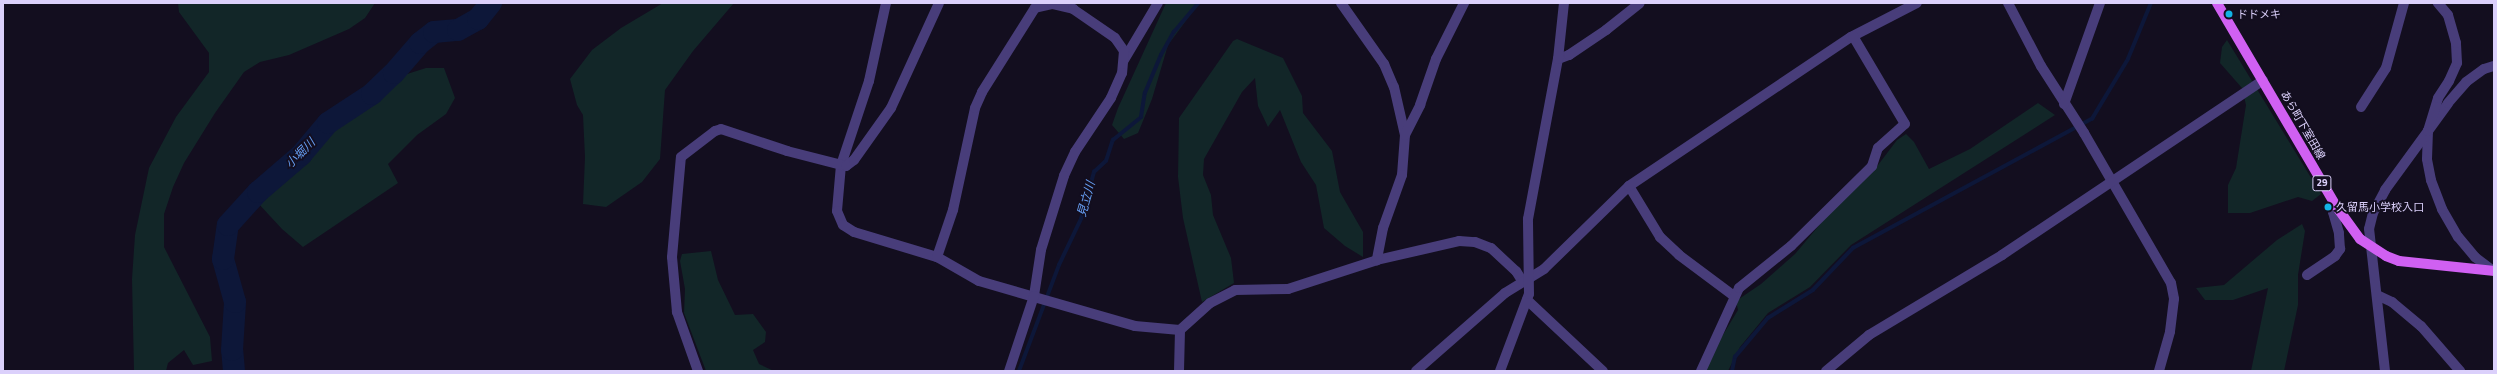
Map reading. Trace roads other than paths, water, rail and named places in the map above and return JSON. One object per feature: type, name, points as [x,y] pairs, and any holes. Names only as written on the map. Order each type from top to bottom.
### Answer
[{"type":"main road","name":"あら町下室田線","points":[[2218,3],[2336,206],[2351,228],[2371,248],[2386,256],[2417,264],[2493,270]]},
{"type":"street","points":[[886,3],[869,82],[841,165],[837,211],[838,219],[846,229],[937,258],[979,281],[1134,326],[1180,330]]},
{"type":"street","points":[[698,371],[677,312],[672,257],[681,157],[714,131],[721,130],[787,152],[846,166],[854,160],[891,108],[939,3]]},
{"type":"street","points":[[1124,60],[1158,3]]},
{"type":"street","points":[[1341,3],[1384,64],[1394,87],[1405,135],[1402,175],[1383,228],[1377,260]]},
{"type":"street","points":[[1405,135],[1420,105],[1436,60],[1464,3]]},
{"type":"street","points":[[1500,371],[1527,300],[1526,281],[1528,219],[1558,59],[1564,3]]},
{"type":"street","points":[[1558,59],[1569,55],[1606,30],[1640,3]]},
{"type":"street","points":[[1416,371],[1505,293],[1544,269],[1629,186],[1787,78],[1853,36],[1917,3]]},
{"type":"street","points":[[2008,3],[2064,104],[2084,133],[2173,291],[2170,332],[2159,371]]},
{"type":"street","points":[[2064,104],[2100,3]]},
{"type":"street","points":[[2361,107],[2386,68],[2404,3]]},
{"type":"street","points":[[2438,3],[2448,15],[2456,43],[2457,63],[2449,81],[2438,98],[2428,131],[2427,159],[2431,180],[2442,209],[2458,237],[2475,257],[2493,270]]},
{"type":"street","points":[[937,258],[953,210],[976,108],[982,92],[1036,5],[1052,4],[1073,8],[1115,38],[1124,51],[1122,73],[1111,98],[1075,152],[1064,176],[1041,250],[1041,298],[1009,371]]},
{"type":"street","points":[[1700,371],[1734,296],[1747,280],[1791,246],[1872,166],[1878,148],[1906,124],[1853,36]]},
{"type":"street","points":[[2385,371],[2369,229],[2373,214],[2385,190],[2466,82],[2484,69],[2494,66]]},
{"type":"street","points":[[1826,371],[1869,335],[2002,255],[2263,80]]},
{"type":"street","points":[[1629,186],[1660,237],[1679,255],[1734,296]]},
{"type":"street","points":[[2307,275],[2335,256],[2340,249],[2339,232],[2333,212],[2336,206]]},
{"type":"street","points":[[1179,371],[1180,330],[1210,303],[1235,290],[1288,289],[1377,260],[1459,241],[1474,242],[1491,248],[1526,281]]},
{"type":"street","points":[[2377,295],[2392,302],[2421,326],[2460,371]]},
{"type":"street","points":[[1527,300],[1603,371]]},
{"type":"waterway","name":"小堀川","points":[[234,371],[232,350],[235,302],[223,259],[228,225],[258,192],[301,155],[328,123],[372,94],[394,73],[420,43],[434,32],[458,30],[478,19],[491,3]]},
{"type":"waterway","name":"見立川","points":[[1019,371],[1059,265],[1081,219],[1094,172],[1106,161],[1113,140],[1141,117],[1145,93],[1161,55],[1174,32],[1198,3]]},
{"type":"waterway","points":[[1732,371],[1735,357],[1768,318],[1813,290],[1853,248],[2092,119],[2128,59],[2151,3]]},
{"type":"place","name":"ドドメキ","points":[[2229,14]]},
{"type":"place","name":"久留馬小学校入口","points":[[2328,207]]}]
